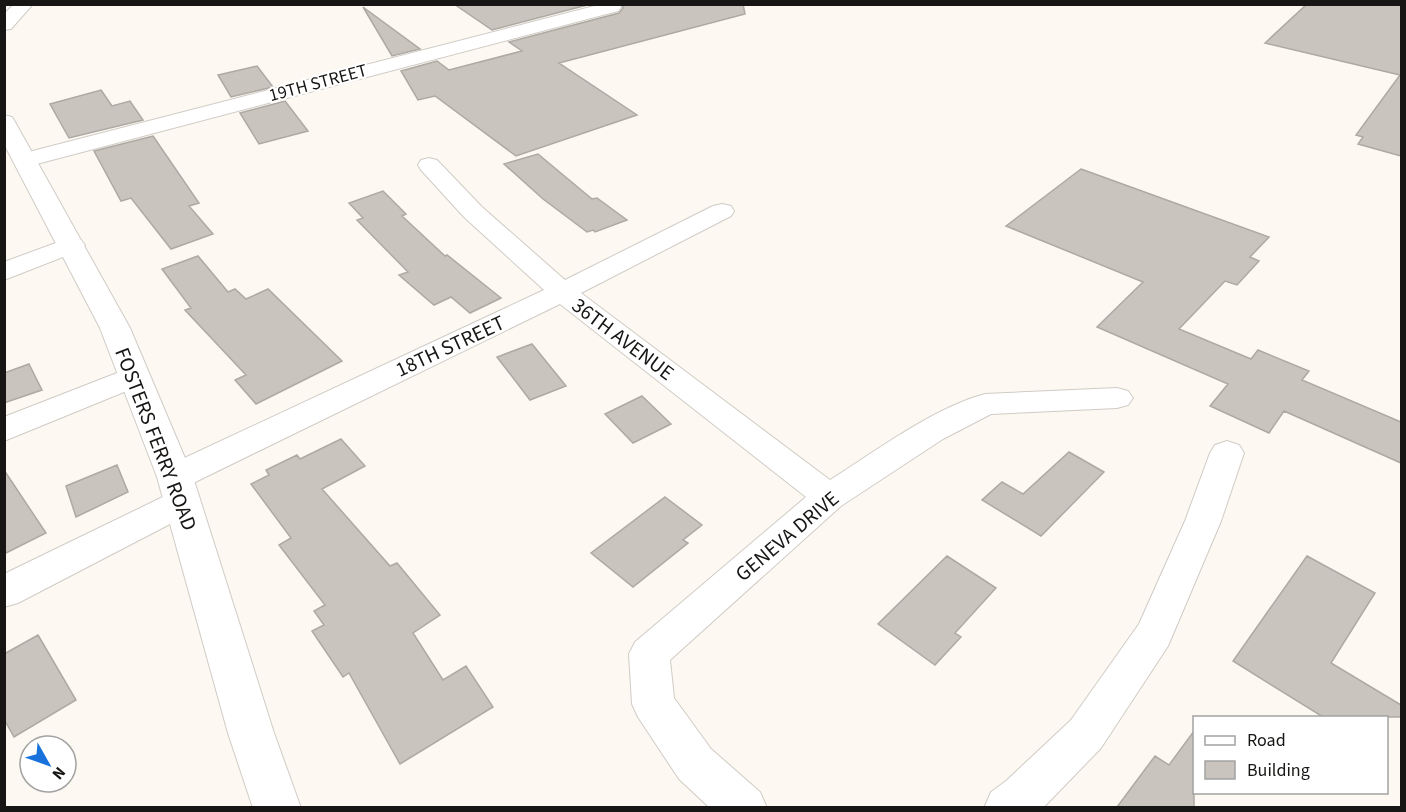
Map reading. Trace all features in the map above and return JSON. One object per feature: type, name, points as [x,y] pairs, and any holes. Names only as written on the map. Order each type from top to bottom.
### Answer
[{"type":"street","points":[[4,25],[24,4]]},
{"type":"street","name":"19TH STREET","points":[[25,160],[612,7]]},
{"type":"street","name":"FOSTERS FERRY ROAD","points":[[5,125],[115,328],[135,376],[179,489],[251,733],[277,807]]},
{"type":"street","name":"36TH AVENUE","points":[[429,165],[473,212],[562,292],[829,497]]},
{"type":"street","name":"18TH STREET","points":[[4,592],[179,489],[722,211]]},
{"type":"street","points":[[4,272],[72,245]]},
{"type":"street","points":[[4,430],[135,376]]},
{"type":"street","name":"GENEVA DRIVE","points":[[744,807],[695,764],[653,704],[649,654],[829,497],[932,431],[985,404],[1117,398]]},
{"type":"street","points":[[1007,807],[1022,797],[1086,734],[1154,634],[1203,521],[1227,453]]},
{"type":"building","points":[[454,4],[591,4],[492,30]]},
{"type":"building","points":[[622,4],[743,4],[745,14],[559,63],[637,115],[516,156],[435,96],[418,100],[401,71],[437,61],[449,70],[522,51],[509,42],[619,13],[623,8]]},
{"type":"building","points":[[1307,4],[1401,4],[1401,156],[1358,144],[1363,137],[1356,135],[1400,75],[1265,43]]},
{"type":"building","points":[[363,7],[420,49],[392,56]]},
{"type":"building","points":[[257,66],[273,87],[231,97],[218,75]]},
{"type":"building","points":[[101,90],[112,106],[130,101],[143,120],[69,138],[50,104]]},
{"type":"building","points":[[285,101],[308,131],[259,144],[240,113]]},
{"type":"building","points":[[153,136],[199,203],[189,206],[213,234],[171,249],[131,198],[121,201],[94,151]]},
{"type":"building","points":[[538,154],[592,199],[597,198],[627,220],[595,232],[593,230],[587,232],[543,199],[504,164]]},
{"type":"building","points":[[1081,169],[1269,237],[1250,257],[1259,261],[1237,285],[1225,281],[1179,329],[1251,359],[1258,350],[1309,371],[1302,380],[1401,422],[1401,463],[1284,411],[1269,433],[1210,406],[1228,384],[1097,327],[1143,282],[1006,226]]},
{"type":"building","points":[[383,191],[406,214],[402,216],[445,256],[447,255],[501,298],[470,313],[451,297],[434,305],[399,275],[408,272],[357,220],[363,218],[349,203]]},
{"type":"building","points":[[198,256],[228,292],[235,289],[246,299],[268,289],[342,361],[256,404],[235,380],[246,375],[185,310],[191,308],[162,269]]},
{"type":"building","points":[[532,344],[566,386],[530,400],[497,357]]},
{"type":"building","points":[[29,364],[42,390],[4,403],[4,373]]},
{"type":"building","points":[[642,396],[671,424],[633,443],[605,414]]},
{"type":"building","points":[[341,439],[365,466],[322,489],[390,566],[397,563],[440,615],[413,633],[443,680],[466,666],[493,707],[400,764],[349,673],[343,677],[312,631],[324,625],[314,611],[325,605],[279,545],[291,538],[251,484],[269,475],[266,470],[297,455],[300,459]]},
{"type":"building","points":[[1069,452],[1104,472],[1041,536],[982,500],[1002,482],[1023,494]]},
{"type":"building","points":[[117,465],[128,492],[76,517],[66,486]]},
{"type":"building","points":[[4,470],[46,533],[4,554]]},
{"type":"building","points":[[665,497],[702,525],[683,540],[688,543],[633,587],[591,553]]},
{"type":"building","points":[[947,556],[996,588],[955,633],[961,637],[935,665],[878,624]]},
{"type":"building","points":[[1307,556],[1375,593],[1331,663],[1401,705],[1401,717],[1321,716],[1233,661]]},
{"type":"building","points":[[38,635],[76,700],[14,737],[4,719],[4,654]]},
{"type":"building","points":[[1193,732],[1194,807],[1117,807],[1155,756],[1169,765]]}]
